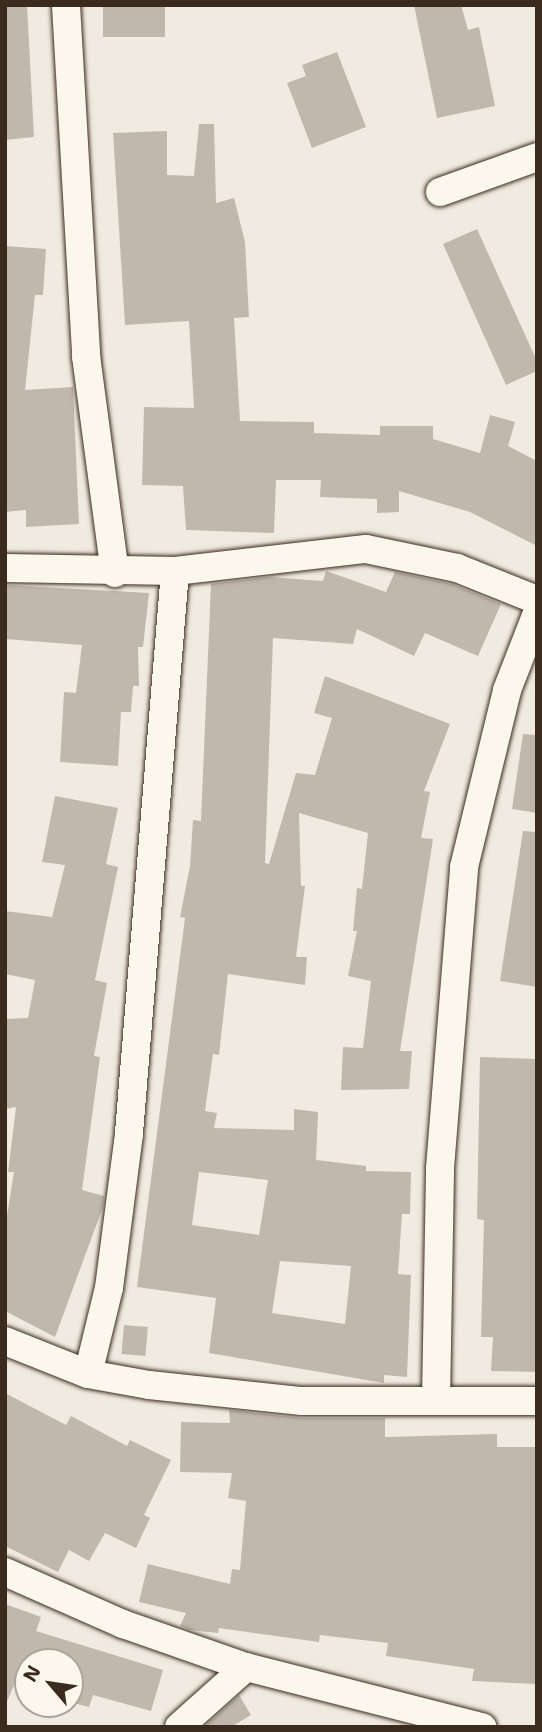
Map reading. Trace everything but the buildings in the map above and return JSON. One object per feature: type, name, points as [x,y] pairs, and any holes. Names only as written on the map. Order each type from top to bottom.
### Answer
[{"type":"street","points":[[66,5],[88,366],[114,573]]},
{"type":"street","points":[[440,192],[537,157]]},
{"type":"street","points":[[5,568],[114,573],[175,571],[366,549],[457,568],[537,600]]},
{"type":"street","points":[[88,1374],[109,1288],[129,1133],[175,571]]},
{"type":"street","points":[[436,1401],[440,1168],[464,867],[508,690],[537,613]]},
{"type":"street","points":[[5,1341],[88,1374],[302,1401],[537,1401]]},
{"type":"street","points":[[5,1572],[123,1624],[246,1667],[482,1727]]},
{"type":"street","points":[[179,1727],[246,1667]]}]
